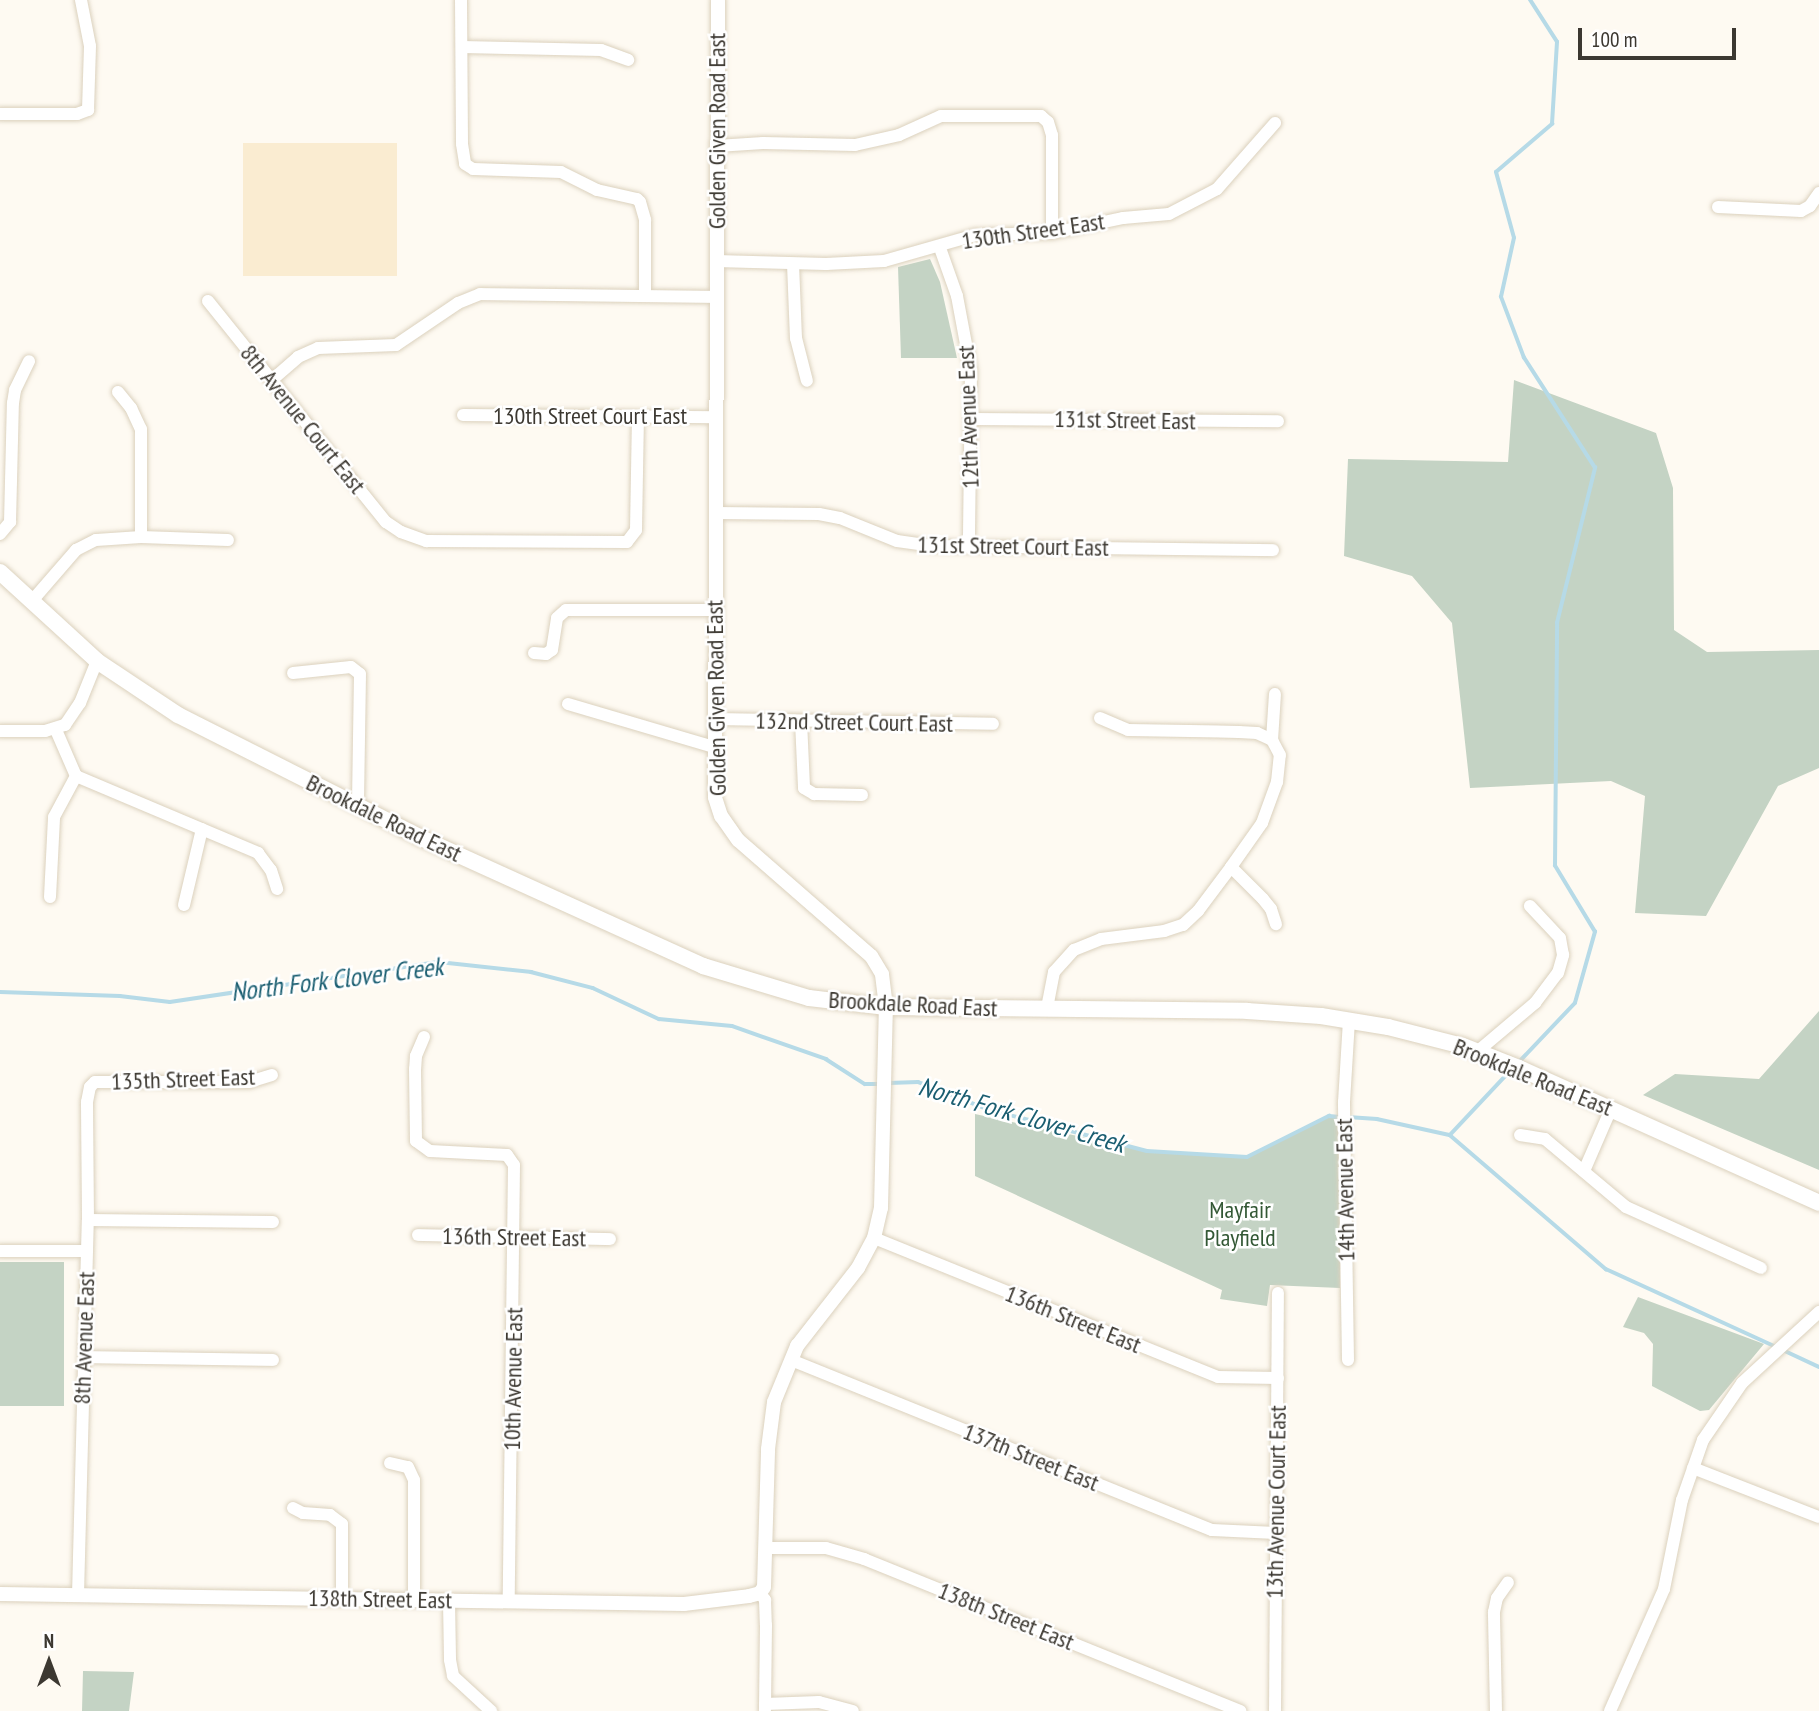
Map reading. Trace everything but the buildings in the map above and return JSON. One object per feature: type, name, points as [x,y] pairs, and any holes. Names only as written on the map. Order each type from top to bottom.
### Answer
[{"type":"main road","name":"Brookdale Road East","points":[[0,572],[97,661],[178,715],[358,806],[696,964],[809,998],[886,1007],[1247,1011],[1349,1020],[1407,1031],[1478,1051],[1819,1203]]},
{"type":"street","points":[[0,114],[77,114],[88,110],[90,46],[81,0]]},
{"type":"street","points":[[461,0],[462,144],[468,168],[550,170],[597,190],[637,199],[645,220],[645,294]]},
{"type":"street","name":"Golden Given Road East","points":[[718,0],[715,797],[731,833],[872,956],[882,974],[886,1007],[883,1196],[874,1238],[849,1281],[810,1328],[791,1360],[774,1402],[769,1429],[766,1579],[760,1593],[765,1600],[765,1707]]},
{"type":"street","points":[[461,47],[601,50],[628,60]]},
{"type":"street","points":[[717,146],[763,143],[855,145],[899,135],[941,116],[1044,117],[1052,135],[1052,233]]},
{"type":"street","name":"130th Street East","points":[[716,261],[793,264],[884,261],[940,248],[975,236],[1052,233],[1123,218],[1169,214],[1204,199],[1229,177],[1275,123]]},
{"type":"street","points":[[1718,207],[1801,211],[1810,206],[1819,194]]},
{"type":"street","name":"12th Avenue East","points":[[940,248],[963,320],[971,371],[969,547]]},
{"type":"street","points":[[793,264],[795,330],[807,381]]},
{"type":"street","points":[[273,379],[298,357],[318,348],[396,345],[458,303],[480,294],[645,294],[715,297]]},
{"type":"street","name":"8th Avenue Court East","points":[[208,302],[386,522],[401,532],[426,541],[627,542],[635,534],[637,522],[638,418]]},
{"type":"street","points":[[0,534],[10,522],[10,438],[15,390],[29,361]]},
{"type":"street","points":[[118,392],[131,408],[141,429],[141,537]]},
{"type":"street","name":"130th Street Court East","points":[[463,415],[716,417]]},
{"type":"street","name":"131st Street East","points":[[972,419],[1278,421]]},
{"type":"street","name":"131st Street Court East","points":[[715,513],[819,513],[840,518],[904,543],[969,547],[1273,550]]},
{"type":"street","points":[[31,602],[82,545],[103,539],[141,537],[228,540]]},
{"type":"street","points":[[534,653],[546,654],[552,650],[557,618],[566,610],[715,610]]},
{"type":"street","points":[[0,731],[56,730],[73,716],[97,661]]},
{"type":"street","points":[[293,673],[351,667],[360,674],[358,806]]},
{"type":"street","points":[[1047,1008],[1054,972],[1074,950],[1101,939],[1164,931],[1183,925],[1198,911],[1231,867],[1262,823],[1271,804],[1280,755],[1272,740],[1275,694]]},
{"type":"street","points":[[568,704],[715,747]]},
{"type":"street","points":[[1100,718],[1128,730],[1257,733],[1272,740]]},
{"type":"street","name":"132nd Street Court East","points":[[715,719],[993,724]]},
{"type":"street","points":[[801,721],[804,788],[814,794],[862,795]]},
{"type":"street","points":[[56,730],[76,776],[258,853],[271,870],[277,889]]},
{"type":"street","points":[[50,897],[54,817],[76,776]]},
{"type":"street","points":[[184,905],[202,829]]},
{"type":"street","points":[[1231,867],[1271,909],[1276,924]]},
{"type":"street","points":[[1478,1051],[1535,1003],[1558,973],[1563,955],[1560,938],[1530,906]]},
{"type":"street","name":"14th Avenue East","points":[[1348,1360],[1344,1102],[1349,1020]]},
{"type":"street","name":"10th Avenue East","points":[[424,1037],[416,1056],[416,1141],[424,1148],[501,1154],[512,1158],[515,1237],[509,1601]]},
{"type":"street","name":"135th Street East","points":[[94,1082],[250,1082],[272,1075]]},
{"type":"street","name":"8th Avenue East","points":[[78,1595],[80,1408],[85,1357],[88,1220],[87,1102],[94,1082]]},
{"type":"street","points":[[1584,1171],[1611,1109]]},
{"type":"street","points":[[1520,1135],[1545,1139],[1626,1207],[1761,1268]]},
{"type":"street","points":[[88,1220],[273,1222]]},
{"type":"street","name":"136th Street East","points":[[418,1236],[610,1238]]},
{"type":"street","name":"136th Street East","points":[[874,1238],[1219,1377],[1278,1378]]},
{"type":"street","points":[[0,1251],[87,1251]]},
{"type":"street","name":"13th Avenue Court East","points":[[1275,1711],[1278,1293]]},
{"type":"street","points":[[1610,1711],[1664,1589],[1682,1500],[1703,1440],[1727,1401],[1771,1354],[1819,1312]]},
{"type":"street","points":[[85,1357],[272,1360]]},
{"type":"street","name":"137th Street East","points":[[791,1360],[1212,1530],[1276,1533]]},
{"type":"street","points":[[390,1463],[408,1467],[414,1480],[414,1600]]},
{"type":"street","points":[[1692,1468],[1819,1517]]},
{"type":"street","points":[[293,1508],[303,1513],[330,1514],[342,1524],[342,1599]]},
{"type":"street","name":"138th Street East","points":[[767,1548],[827,1548],[864,1559],[1241,1711]]},
{"type":"street","points":[[1496,1711],[1494,1612],[1497,1598],[1508,1582]]},
{"type":"street","name":"138th Street East","points":[[0,1594],[691,1604],[760,1593]]},
{"type":"street","points":[[449,1601],[450,1660],[453,1676],[491,1711]]},
{"type":"street","points":[[765,1707],[818,1702],[853,1711]]},
{"type":"shaded area","points":[[243,143],[397,143],[397,276],[243,276]]},
{"type":"green space","points":[[930,259],[940,282],[957,358],[901,358],[898,267]]},
{"type":"green space","points":[[1514,380],[1656,433],[1673,488],[1674,630],[1707,652],[1819,650],[1819,768],[1778,786],[1706,916],[1635,913],[1645,796],[1611,781],[1470,788],[1452,623],[1412,576],[1344,556],[1348,459],[1508,462]]},
{"type":"green space","points":[[1819,1011],[1819,1170],[1643,1095],[1675,1074],[1759,1079]]},
{"type":"green space","name":"Mayfair Playfield","points":[[975,1114],[1147,1151],[1247,1157],[1329,1116],[1340,1117],[1340,1288],[1270,1285],[1267,1306],[1220,1299],[1222,1290],[975,1176]]},
{"type":"green space","points":[[0,1262],[64,1262],[64,1406],[0,1406]]},
{"type":"green space","points":[[1638,1297],[1764,1344],[1709,1410],[1700,1411],[1652,1386],[1653,1344],[1644,1333],[1623,1327]]},
{"type":"green space","points":[[83,1671],[134,1672],[129,1711],[82,1711]]},
{"type":"waterway","points":[[1519,1062],[1575,1003],[1595,932],[1555,866],[1557,623],[1595,468],[1524,358],[1501,297],[1514,238],[1496,172],[1552,124],[1557,42],[1530,0]]},
{"type":"waterway","name":"North Fork Clover Creek","points":[[0,992],[120,996],[170,1002],[439,962],[531,972],[593,988],[659,1019],[732,1026],[826,1059],[865,1084],[881,1084]]},
{"type":"waterway","points":[[1450,1135],[1511,1070]]},
{"type":"waterway","name":"North Fork Clover Creek","points":[[889,1083],[918,1082],[987,1109],[1147,1151],[1247,1157],[1329,1116],[1340,1117]]},
{"type":"waterway","name":"North Fork Clover Creek","points":[[1348,1117],[1377,1119],[1450,1135],[1606,1269],[1776,1347]]},
{"type":"waterway","name":"North Fork Clover Creek","points":[[1783,1350],[1819,1367]]}]
